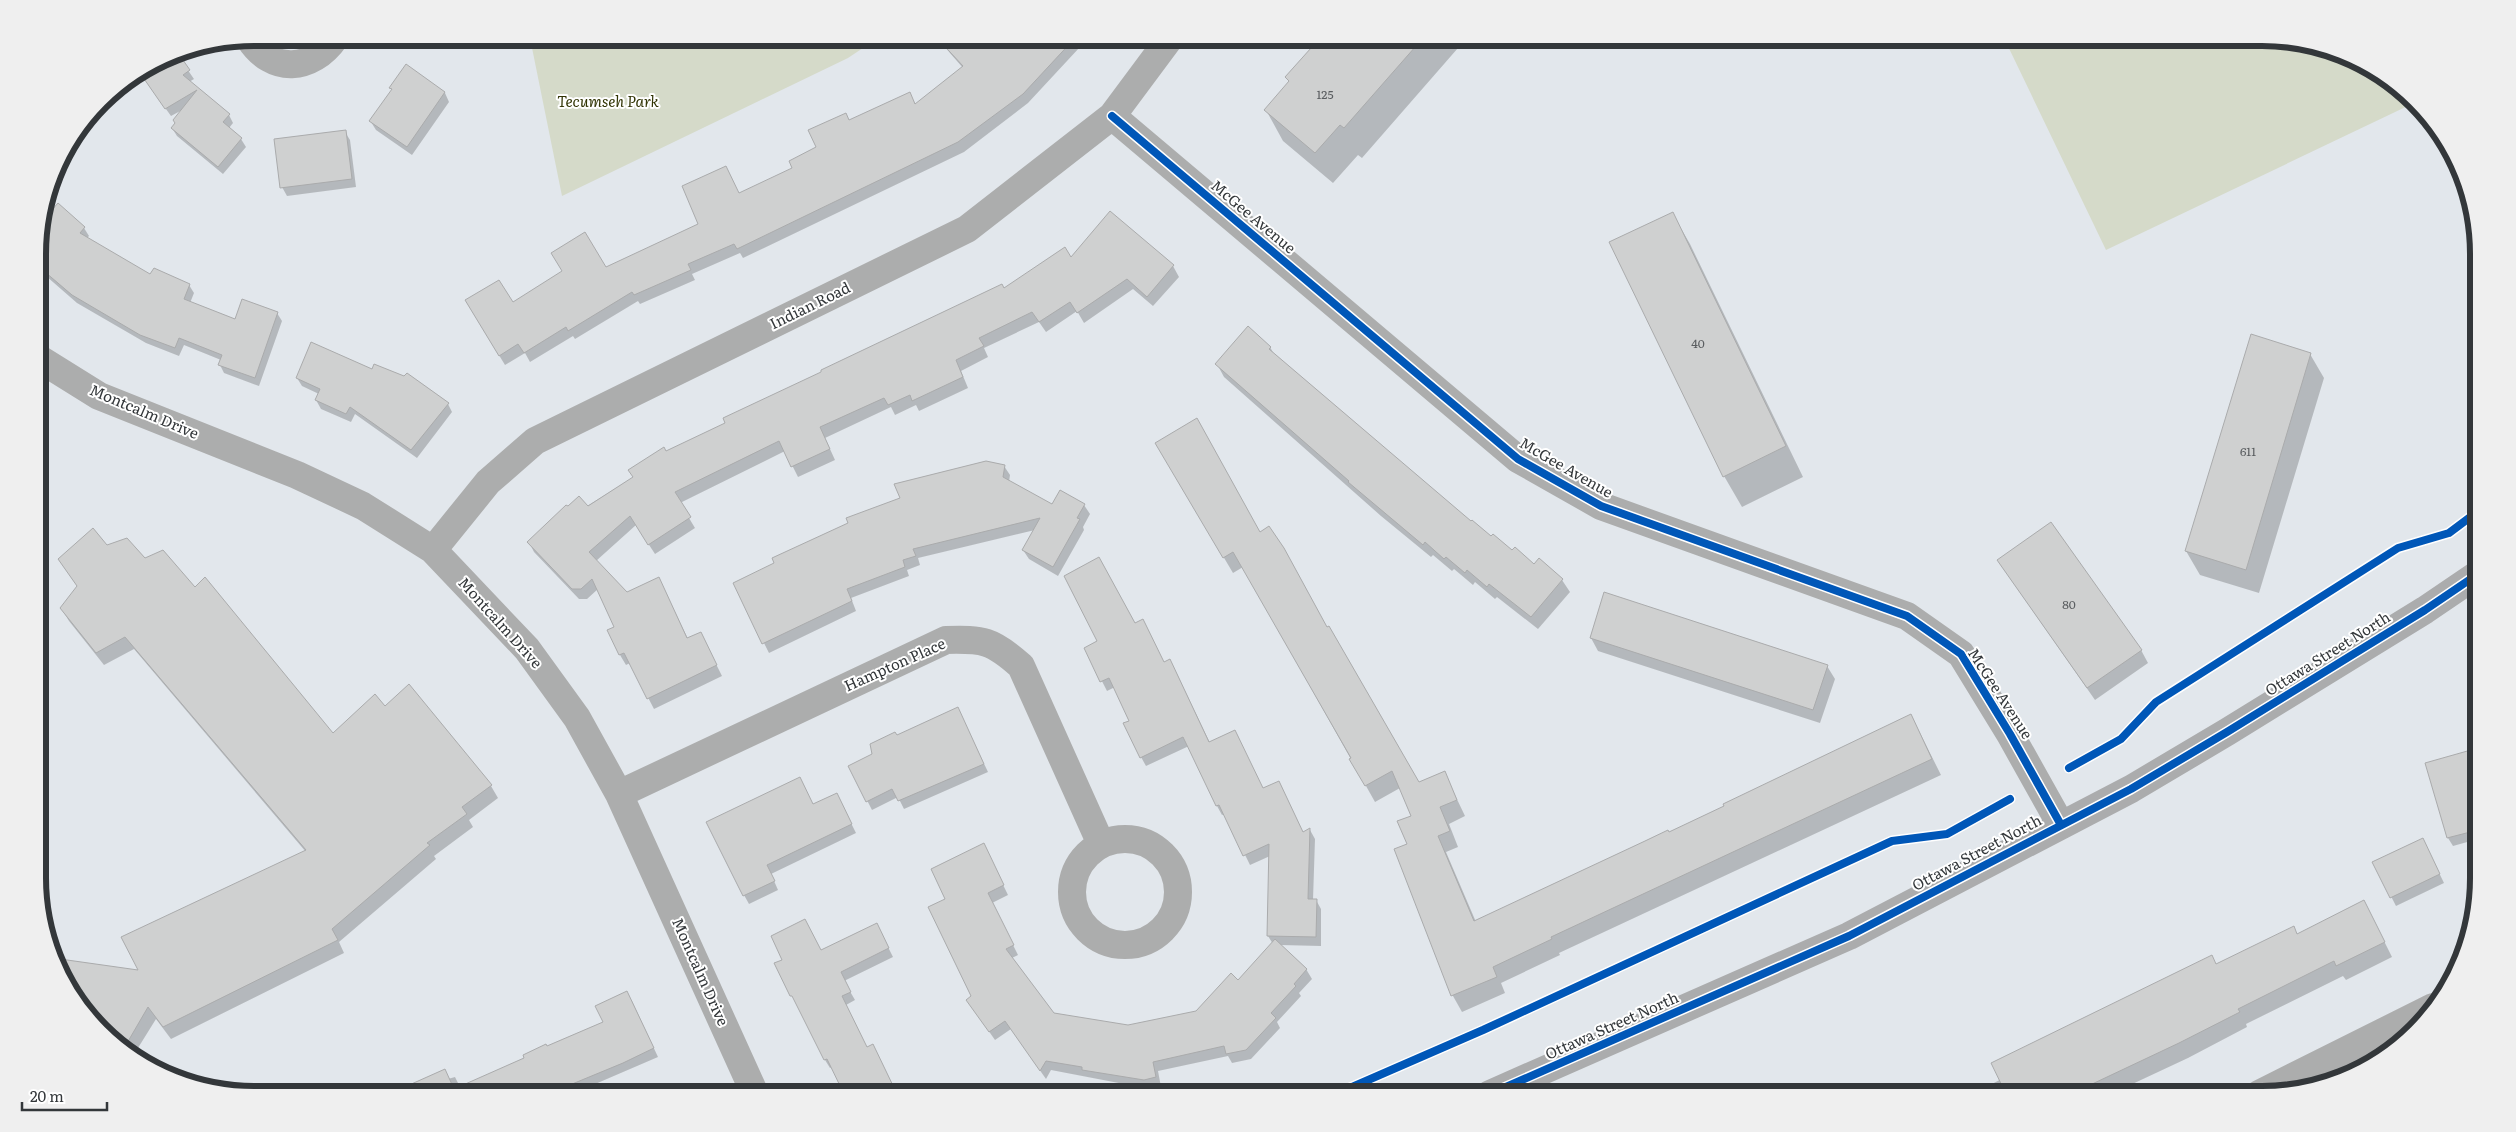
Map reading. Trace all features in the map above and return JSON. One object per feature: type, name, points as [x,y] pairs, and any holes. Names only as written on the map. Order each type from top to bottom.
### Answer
[{"type":"main road","name":"Ottawa Street North","points":[[1508,1086],[1849,936],[2131,789],[2425,610],[2470,579]]},
{"type":"street","points":[[254,46],[266,58],[282,64],[299,64],[311,61],[325,52],[329,46]]},
{"type":"street","name":"Indian Road","points":[[433,550],[488,482],[534,441],[967,229],[1112,116],[1164,46]]},
{"type":"street","name":"McGee Avenue","points":[[1112,116],[1518,459],[1601,506],[1907,616],[1961,654],[2010,734],[2061,825]]},
{"type":"street","name":"Montcalm Drive","points":[[46,363],[99,396],[297,475],[363,506],[433,550],[527,649],[577,718],[619,794],[743,1086]]},
{"type":"street","name":"Hampton Place","points":[[619,794],[946,640],[979,639],[1002,649],[1021,666],[1102,844]]},
{"type":"street","points":[[2277,1085],[2418,1015]]},
{"type":"green space","name":"Tecumseh Park","points":[[532,46],[866,46],[848,58],[562,196]]},
{"type":"green space","points":[[2008,46],[2262,46],[2289,48],[2329,57],[2354,68],[2377,81],[2408,106],[2106,250]]},
{"type":"building","points":[[944,46],[1068,46],[1023,94],[958,142],[737,249],[734,244],[688,264],[691,270],[634,295],[632,292],[568,331],[566,327],[524,353],[518,344],[499,356],[465,300],[499,280],[513,302],[562,271],[551,253],[585,232],[606,267],[698,224],[682,186],[726,166],[739,193],[792,168],[789,161],[816,147],[808,130],[846,113],[849,120],[910,92],[915,104],[963,66]]},
{"type":"building","points":[[1313,46],[1416,46],[1344,128],[1340,125],[1315,153],[1264,110],[1289,81],[1285,77]]},
{"type":"building","points":[[182,59],[190,70],[183,75],[230,114],[223,122],[242,138],[218,167],[171,128],[175,123],[173,120],[197,90],[165,109],[144,78]]},
{"type":"building","points":[[406,64],[445,92],[407,147],[369,121],[392,89],[389,88]]},
{"type":"building","points":[[346,130],[352,179],[280,188],[274,139]]},
{"type":"building","points":[[58,203],[85,227],[80,233],[150,274],[154,268],[190,284],[184,299],[235,319],[242,299],[278,312],[255,378],[218,365],[222,355],[179,338],[175,348],[140,335],[72,295],[46,273],[51,211]]},
{"type":"building","points":[[1110,211],[1174,265],[1147,297],[1127,279],[1077,313],[1070,302],[1039,322],[1032,312],[979,338],[984,346],[956,360],[963,377],[912,401],[910,395],[888,405],[884,398],[820,427],[830,449],[791,467],[779,441],[675,492],[691,517],[648,545],[630,516],[589,552],[627,592],[659,577],[687,638],[701,632],[717,665],[647,699],[624,653],[619,655],[607,630],[614,627],[592,579],[581,589],[572,589],[527,542],[566,505],[568,506],[579,496],[588,506],[633,477],[628,470],[664,447],[666,451],[725,423],[723,418],[1002,284],[1004,288],[1065,247],[1071,257]]},
{"type":"building","points":[[1673,212],[1786,446],[1723,477],[1609,242]]},
{"type":"building","points":[[1248,326],[1271,347],[1269,349],[1471,521],[1491,536],[1493,534],[1512,550],[1515,547],[1534,564],[1539,558],[1563,579],[1531,617],[1489,584],[1487,587],[1467,570],[1465,573],[1446,557],[1444,559],[1425,542],[1423,545],[1348,482],[1215,364]]},
{"type":"building","points":[[2251,334],[2311,353],[2246,570],[2185,551]]},
{"type":"building","points":[[311,342],[372,369],[374,364],[404,376],[407,373],[449,403],[411,450],[350,407],[346,414],[315,400],[320,389],[296,378]]},
{"type":"building","points":[[1197,418],[1260,532],[1269,526],[1284,548],[1327,627],[1329,626],[1419,782],[1445,771],[1457,800],[1440,807],[1450,831],[1438,836],[1474,921],[1668,830],[1669,832],[1724,806],[1723,804],[1911,714],[1932,759],[1551,937],[1552,939],[1493,967],[1497,977],[1451,996],[1394,849],[1407,844],[1397,821],[1411,816],[1392,771],[1365,786],[1349,759],[1351,758],[1233,552],[1223,558],[1155,443]]},
{"type":"building","points":[[986,461],[1005,465],[1003,477],[1052,504],[1060,490],[1085,504],[1077,518],[1080,519],[1053,567],[1022,550],[1040,518],[913,549],[916,556],[903,560],[905,567],[847,589],[852,601],[762,644],[733,583],[774,563],[772,558],[848,523],[846,518],[900,498],[894,484]]},
{"type":"building","points":[[2051,522],[2142,650],[2087,688],[1997,560]]},
{"type":"building","points":[[93,528],[107,545],[127,538],[145,558],[163,550],[195,587],[205,577],[333,733],[375,694],[385,706],[409,684],[492,785],[462,807],[467,814],[427,843],[430,845],[332,929],[338,940],[163,1027],[148,1007],[127,1042],[107,1025],[89,1004],[74,982],[63,959],[138,970],[121,937],[306,850],[125,637],[96,653],[60,608],[77,586],[58,559]]},
{"type":"building","points":[[1099,557],[1135,623],[1143,619],[1164,662],[1170,659],[1209,742],[1235,730],[1263,788],[1279,781],[1303,832],[1310,828],[1308,899],[1317,899],[1316,937],[1267,936],[1269,844],[1243,856],[1219,805],[1216,806],[1183,737],[1140,758],[1123,723],[1129,721],[1109,678],[1100,682],[1084,648],[1097,641],[1064,576]]},
{"type":"building","points":[[1604,592],[1828,665],[1813,710],[1590,638]]},
{"type":"building","points":[[958,707],[984,764],[898,801],[892,789],[866,802],[848,766],[872,754],[870,744],[895,732],[897,735]]},
{"type":"building","points":[[2470,750],[2470,832],[2447,838],[2425,763]]},
{"type":"building","points":[[800,777],[813,804],[837,793],[852,824],[767,865],[775,881],[743,896],[706,822]]},
{"type":"building","points":[[2423,838],[2440,874],[2390,898],[2372,862]]},
{"type":"building","points":[[984,843],[1004,885],[988,893],[1014,945],[1006,949],[1054,1013],[1128,1025],[1196,1011],[1231,973],[1238,980],[1275,939],[1307,969],[1294,984],[1296,986],[1271,1013],[1276,1018],[1246,1050],[1226,1054],[1224,1046],[1153,1062],[1156,1077],[1144,1080],[1082,1070],[1082,1067],[1046,1061],[1040,1071],[1005,1021],[989,1032],[966,1000],[971,996],[928,907],[945,899],[931,869]]},
{"type":"building","points":[[2364,900],[2385,942],[2336,966],[2334,961],[2238,1009],[2240,1012],[2179,1043],[2088,1086],[2002,1086],[1991,1063],[2212,955],[2216,964],[2294,926],[2297,934]]},
{"type":"building","points":[[805,919],[821,950],[877,923],[889,948],[841,972],[851,992],[842,996],[867,1047],[873,1044],[893,1086],[840,1086],[827,1059],[824,1060],[774,963],[782,960],[771,936]]},
{"type":"building","points":[[627,991],[654,1048],[567,1086],[461,1086],[524,1058],[523,1055],[546,1044],[547,1046],[603,1022],[595,1006]]},
{"type":"building","points":[[445,1069],[453,1086],[407,1086]]},
{"type":"cycle path","points":[[1112,116],[1518,459],[1601,506],[1907,616],[1961,654],[2010,734],[2061,825]]},
{"type":"cycle path","points":[[2069,768],[2121,739],[2156,702],[2398,548],[2449,533],[2470,517]]},
{"type":"cycle path","points":[[1508,1086],[1849,936],[2131,789],[2425,610],[2470,579]]},
{"type":"cycle path","points":[[1354,1086],[1483,1030],[1892,841],[1947,834],[2010,799]]}]
